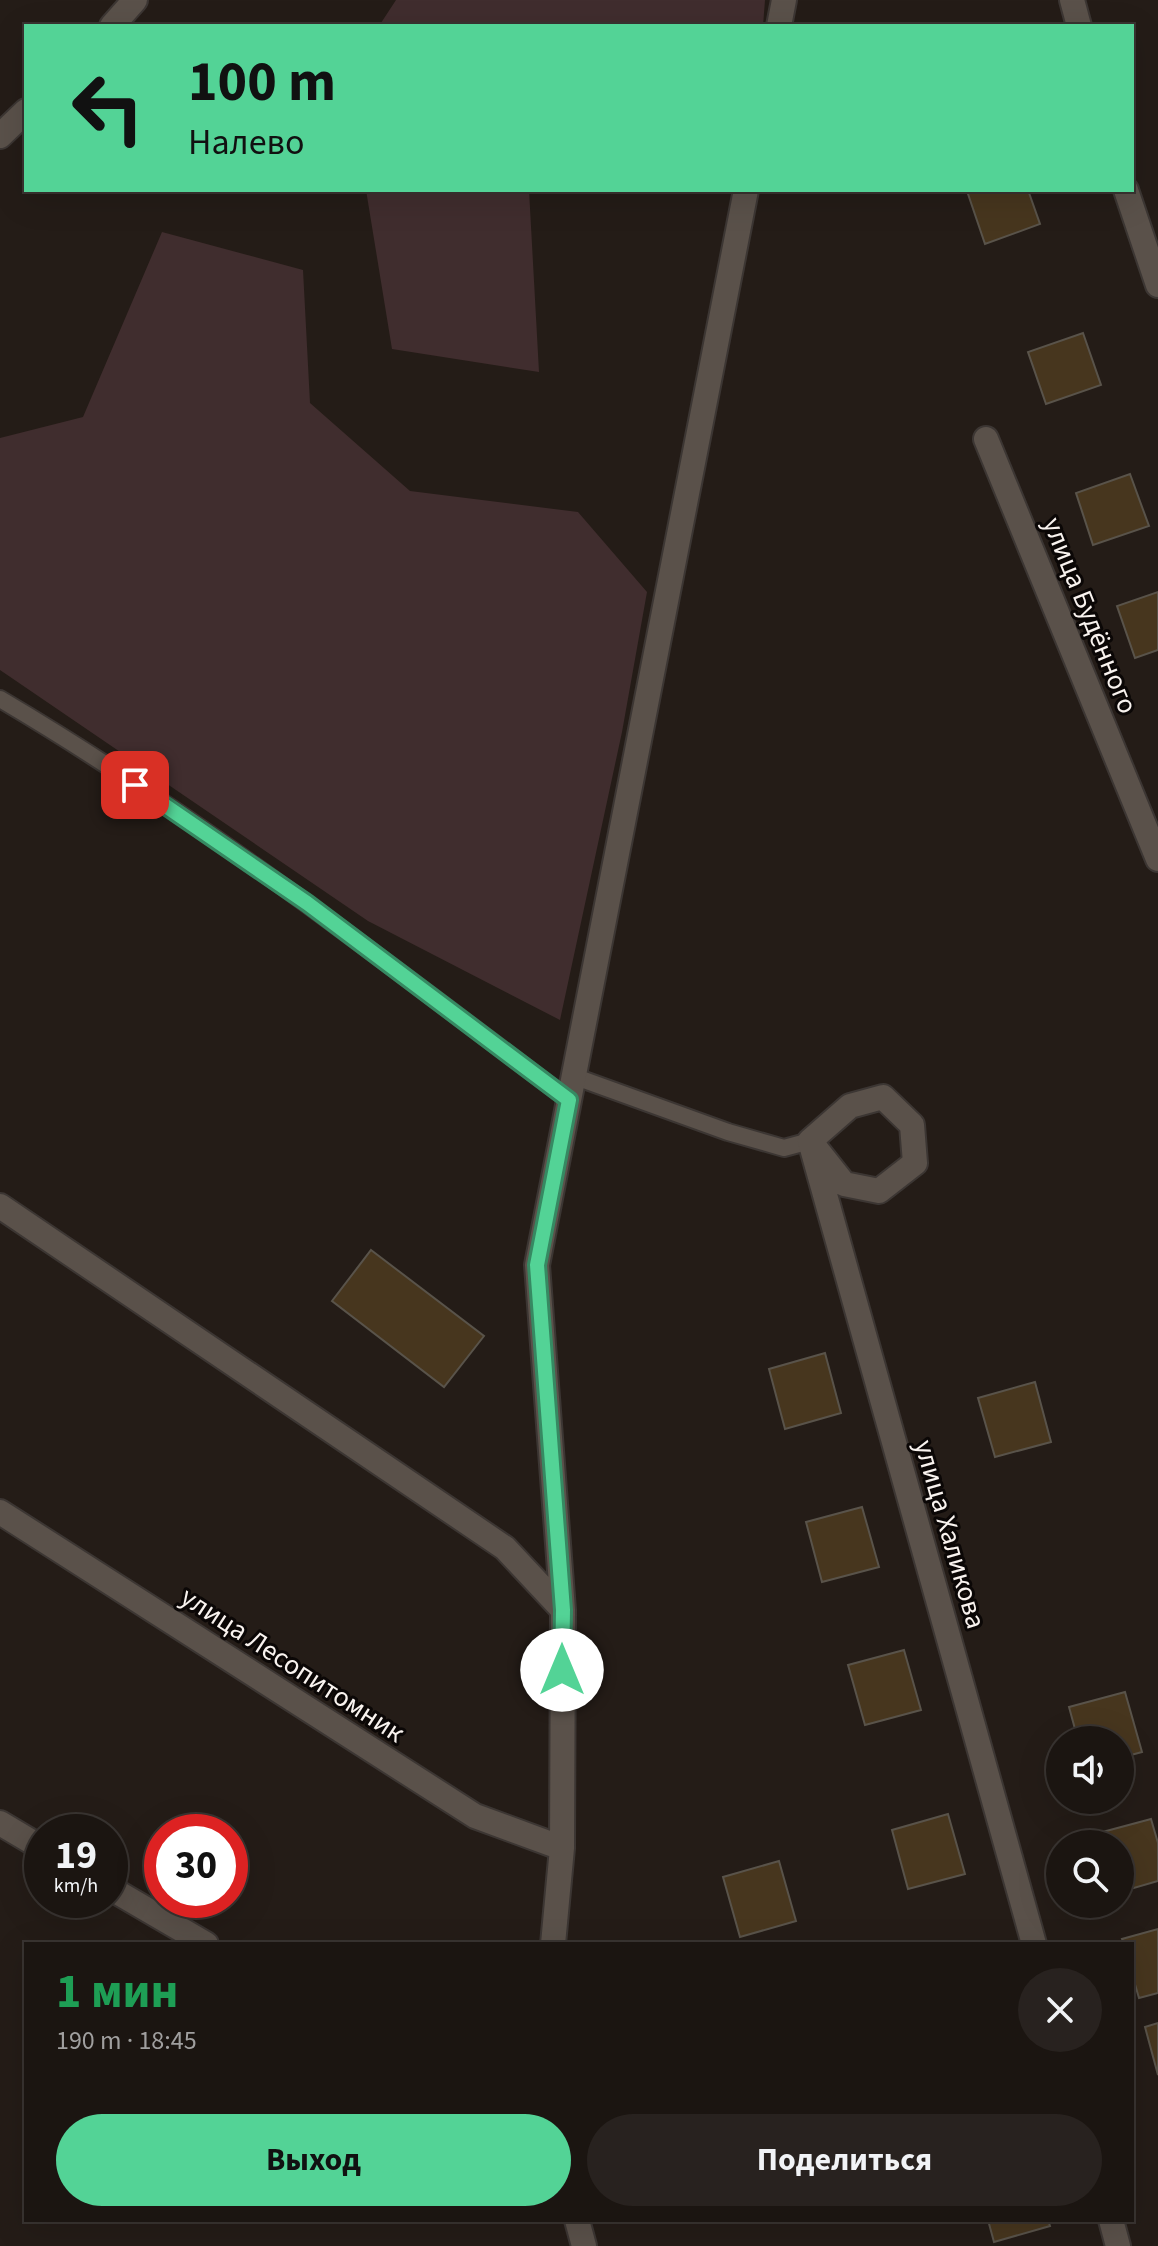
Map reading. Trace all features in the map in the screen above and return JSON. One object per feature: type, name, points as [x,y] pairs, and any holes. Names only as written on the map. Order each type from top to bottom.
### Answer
[{"type":"street","points":[[114,24],[135,0]]},
{"type":"street","points":[[779,24],[784,0]]},
{"type":"street","points":[[1072,0],[1078,24]]},
{"type":"street","points":[[0,136],[24,113]]},
{"type":"street","points":[[553,1942],[562,1848],[563,1610],[537,1265],[746,192]]},
{"type":"street","points":[[1127,192],[1158,285]]},
{"type":"street","name":"улица Будённого","points":[[986,439],[1158,859]]},
{"type":"street","name":"улица Халикова","points":[[810,1141],[1033,1942]]},
{"type":"street","points":[[0,1206],[505,1548],[563,1610]]},
{"type":"street","name":"улица Лесопитомник","points":[[0,1512],[475,1816],[562,1848]]},
{"type":"street","points":[[0,1823],[24,1837]]},
{"type":"street","points":[[128,1898],[203,1942]]},
{"type":"street","points":[[578,2222],[584,2246]]},
{"type":"street","points":[[1112,2222],[1118,2246]]},
{"type":"lane","points":[[0,699],[61,735],[571,1088],[784,1148],[810,1141]]},
{"type":"shaded area","points":[[396,0],[765,0],[763,24],[380,24]]},
{"type":"shaded area","points":[[366,192],[529,192],[539,372],[392,349]]},
{"type":"shaded area","points":[[162,232],[303,270],[310,403],[410,491],[578,512],[647,592],[622,732],[560,1020],[368,921],[0,670],[0,438],[83,417]]},
{"type":"building","points":[[967,192],[1029,192],[1040,224],[985,244]]},
{"type":"building","points":[[1083,333],[1101,385],[1046,404],[1028,352]]},
{"type":"building","points":[[1130,474],[1149,526],[1093,545],[1076,493]]},
{"type":"building","points":[[1158,592],[1158,650],[1135,658],[1117,606]]},
{"type":"building","points":[[371,1250],[484,1336],[444,1387],[332,1301]]},
{"type":"building","points":[[825,1353],[841,1413],[785,1429],[769,1369]]},
{"type":"building","points":[[1035,1382],[1051,1442],[995,1457],[978,1398]]},
{"type":"building","points":[[862,1507],[879,1567],[822,1582],[806,1522]]},
{"type":"building","points":[[904,1650],[921,1710],[865,1725],[848,1665]]},
{"type":"building","points":[[1125,1692],[1142,1752],[1134,1754],[1134,1726],[1074,1726],[1069,1707]]},
{"type":"building","points":[[948,1814],[965,1874],[908,1889],[892,1830]]},
{"type":"building","points":[[1151,1819],[1158,1843],[1158,1881],[1134,1888],[1134,1830],[1110,1830]]},
{"type":"building","points":[[779,1861],[796,1921],[740,1937],[723,1877]]},
{"type":"building","points":[[1158,1929],[1158,1993],[1139,1998],[1134,1981],[1134,1942],[1123,1942],[1122,1939]]},
{"type":"building","points":[[1158,2023],[1158,2075],[1145,2027]]},
{"type":"building","points":[[989,2222],[1049,2222],[1050,2226],[994,2242]]},
{"type":"route","points":[[135,785],[307,903],[569,1100],[537,1265],[563,1610],[562,1670]]}]
